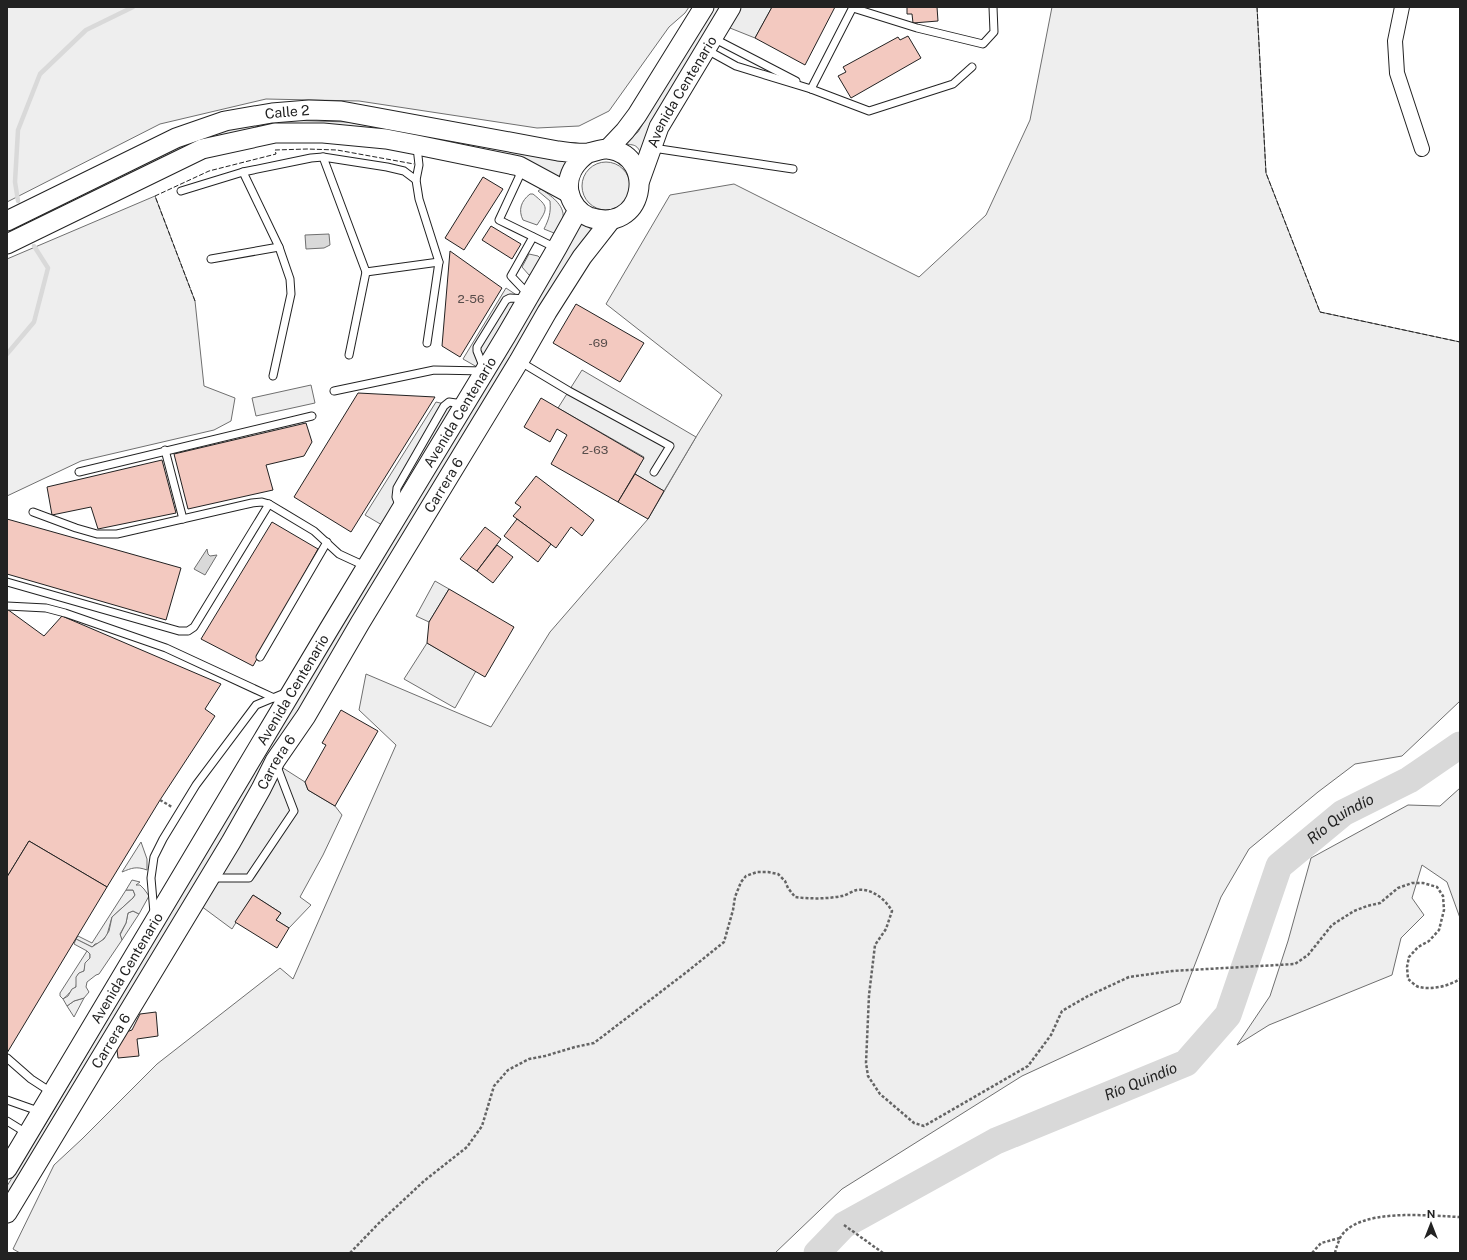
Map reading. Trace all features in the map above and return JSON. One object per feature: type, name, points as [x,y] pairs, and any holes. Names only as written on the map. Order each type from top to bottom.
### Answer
[{"type":"main road","name":"Avenida Centenario","points":[[608,149],[625,131],[637,115],[704,7]]},
{"type":"main road","name":"Avenida Centenario","points":[[640,180],[659,127],[731,7]]},
{"type":"main road","name":"Calle 2","points":[[7,221],[176,138],[225,121],[272,113],[309,110],[341,111],[558,151],[588,153]]},
{"type":"main road","name":"Calle 2","points":[[7,244],[202,149],[276,133],[323,133],[386,139],[417,145],[519,166],[569,193]]},
{"type":"main road","points":[[608,149],[620,153],[629,160],[636,169],[640,180],[639,191],[636,202],[620,217],[611,220],[598,220],[587,216],[578,210],[569,193],[569,180],[573,169],[580,159],[588,153],[608,149]]},
{"type":"main road","name":"Avenida Centenario","points":[[7,1169],[293,690],[466,404],[578,210]]},
{"type":"main road","name":"Carrera 6","points":[[7,1213],[235,835],[276,761],[306,716],[364,616],[519,361],[547,312],[582,257],[611,220]]},
{"type":"street","points":[[1402,7],[1396,41],[1397,73],[1422,149]]},
{"type":"lane","points":[[810,89],[853,8],[917,28],[983,44],[994,32],[993,7]]},
{"type":"lane","points":[[709,44],[736,66],[810,89]]},
{"type":"lane","points":[[709,44],[810,89],[869,112],[953,84],[972,68]]},
{"type":"lane","points":[[417,145],[419,165],[416,180],[419,199],[439,262],[427,343]]},
{"type":"lane","points":[[651,148],[793,169]]},
{"type":"lane","points":[[181,191],[243,172],[310,158],[323,158],[387,167],[404,171],[416,180]]},
{"type":"lane","points":[[323,158],[366,272],[349,355]]},
{"type":"lane","points":[[519,166],[519,177],[499,220],[557,248]]},
{"type":"lane","points":[[243,172],[278,247],[290,279],[291,294],[273,376]]},
{"type":"lane","points":[[528,297],[511,276],[533,237]]},
{"type":"lane","points":[[211,259],[278,247]]},
{"type":"lane","points":[[366,272],[439,262]]},
{"type":"lane","points":[[519,361],[569,391],[670,446],[654,472]]},
{"type":"lane","points":[[334,390],[434,370],[485,371]]},
{"type":"lane","points":[[79,472],[165,450],[312,416]]},
{"type":"lane","points":[[165,450],[183,519]]},
{"type":"lane","points":[[33,512],[97,534],[117,534],[262,502],[269,504],[314,531],[339,554],[367,567]]},
{"type":"lane","points":[[7,582],[179,631],[188,631],[194,627],[269,504]]},
{"type":"lane","points":[[260,658],[327,542]]},
{"type":"lane","points":[[7,606],[46,608],[65,613],[166,648],[274,698]]},
{"type":"lane","points":[[155,921],[151,878],[154,857],[163,839],[196,785],[256,705],[293,690]]},
{"type":"lane","points":[[208,878],[249,878],[294,811],[276,761]]},
{"type":"lane","points":[[7,1058],[32,1079],[52,1092]]},
{"type":"lane","points":[[7,1100],[41,1112]]},
{"type":"lane","points":[[7,1122],[28,1134]]},
{"type":"path","points":[[350,1253],[379,1223],[424,1181],[467,1147],[482,1126],[494,1086],[508,1070],[529,1059],[594,1043],[724,942],[735,897],[741,882],[746,876],[757,872],[778,874],[785,881],[795,897],[808,899],[843,896],[857,890],[873,892],[887,901],[892,911],[886,929],[875,945],[869,995],[866,1063],[868,1076],[880,1094],[914,1123],[924,1126],[1028,1066],[1051,1035],[1062,1011],[1088,996],[1129,977],[1172,971],[1295,964],[1308,955],[1332,925],[1354,911],[1380,903],[1398,888],[1412,883],[1423,883],[1437,886],[1443,896],[1444,910],[1439,930],[1430,941],[1418,947],[1409,957],[1407,967],[1408,979],[1418,987],[1435,987],[1450,985],[1460,979]]},
{"type":"path","points":[[1312,1253],[1321,1243],[1340,1238],[1357,1224],[1378,1217],[1426,1215],[1460,1217]]},
{"type":"path","points":[[844,1226],[883,1253]]},
{"type":"path","points":[[1335,1253],[1340,1238]]},
{"type":"shaded area","points":[[7,7],[689,7],[685,13],[669,27],[609,111],[579,126],[537,128],[359,101],[266,99],[160,124],[7,202]]},
{"type":"shaded area","points":[[712,7],[722,7],[642,156],[639,149],[635,146],[624,144],[638,132]]},
{"type":"shaded area","points":[[731,7],[772,7],[755,38],[720,24]]},
{"type":"shaded area","points":[[1052,7],[1257,7],[1266,173],[1320,312],[1460,342],[1460,701],[1402,756],[1355,764],[1318,792],[1249,849],[1221,897],[1180,1003],[1022,1076],[842,1189],[775,1253],[20,1253],[13,1249],[54,1165],[157,1064],[280,968],[293,979],[396,745],[359,710],[366,674],[491,727],[550,632],[648,519],[722,395],[606,304],[670,195],[734,184],[919,277],[986,215],[1030,120]]},
{"type":"shaded area","points":[[283,120],[349,122],[570,160],[563,179],[275,125],[7,234],[7,229],[179,145],[224,130]]},
{"type":"shaded area","points":[[606,162],[615,164],[623,169],[628,177],[630,186],[628,195],[623,203],[615,208],[606,210],[597,208],[589,203],[584,195],[582,186],[584,177],[589,169],[597,164]]},
{"type":"shaded area","points":[[541,189],[549,194],[562,209],[563,218],[557,233],[544,229],[549,216],[550,201],[538,191]]},
{"type":"shaded area","points":[[530,194],[533,194],[538,198],[545,208],[545,211],[537,225],[523,220],[521,216],[521,206]]},
{"type":"shaded area","points":[[155,196],[195,301],[204,386],[235,398],[231,421],[214,430],[81,461],[7,496],[7,259]]},
{"type":"shaded area","points":[[581,221],[589,228],[596,229],[574,254],[474,417],[373,584],[299,713],[7,1198],[7,1186],[46,1123]]},
{"type":"shaded area","points":[[329,234],[330,245],[324,248],[306,249],[305,235]]},
{"type":"shaded area","points":[[529,254],[538,256],[541,259],[531,275],[529,275],[522,267]]},
{"type":"shaded area","points":[[506,288],[518,296],[477,367],[463,359]]},
{"type":"shaded area","points":[[582,370],[696,437],[664,491],[635,474],[644,457],[558,408]]},
{"type":"shaded area","points":[[311,385],[315,403],[256,416],[252,398]]},
{"type":"shaded area","points":[[436,402],[453,406],[382,525],[365,515]]},
{"type":"shaded area","points":[[207,549],[210,556],[217,555],[205,575],[194,569]]},
{"type":"shaded area","points":[[435,581],[449,589],[429,622],[416,616]]},
{"type":"shaded area","points":[[427,643],[476,671],[455,708],[404,679]]},
{"type":"shaded area","points":[[283,768],[305,782],[308,790],[335,806],[342,815],[323,855],[300,897],[311,905],[289,928],[276,920],[281,913],[253,895],[232,929],[201,906],[231,850]]},
{"type":"shaded area","points":[[1460,788],[1460,918],[1447,882],[1422,865],[1412,898],[1424,915],[1401,938],[1392,975],[1269,1025],[1237,1045],[1270,996],[1288,941],[1311,858],[1408,805],[1440,806]]},
{"type":"shaded area","points":[[141,842],[147,859],[147,870],[134,868],[122,872]]},
{"type":"shaded area","points":[[132,880],[140,882],[136,885],[140,885],[149,896],[139,914],[133,911],[128,913],[126,923],[120,934],[122,940],[99,974],[87,982],[86,987],[89,992],[84,998],[74,1001],[67,1006],[63,999],[68,996],[72,989],[76,987],[76,977],[79,973],[84,971],[85,963],[90,958],[90,954],[87,951],[74,944],[76,939],[92,947],[104,939],[109,931],[112,917],[135,895],[133,890],[126,890]]},
{"type":"shaded area","points":[[126,890],[133,890],[135,895],[112,917],[107,935],[100,943],[95,944],[92,947],[76,939],[78,936],[92,943]]},
{"type":"shaded area","points":[[133,911],[139,914],[122,940],[120,935],[126,923],[128,913]]},
{"type":"shaded area","points":[[87,951],[90,954],[90,959],[86,962],[84,971],[78,974],[76,987],[63,999],[60,996],[60,993]]},
{"type":"shaded area","points":[[84,998],[74,1017],[67,1006],[74,1001]]},
{"type":"building","points":[[772,7],[835,7],[805,65],[755,38]]},
{"type":"building","points":[[907,7],[937,7],[938,21],[913,23],[912,14],[907,14]]},
{"type":"building","points":[[908,36],[921,58],[851,98],[838,76],[846,72],[843,67],[898,37],[900,40]]},
{"type":"building","points":[[483,177],[503,189],[464,250],[445,238]]},
{"type":"building","points":[[491,226],[521,244],[512,259],[482,240]]},
{"type":"building","points":[[450,251],[502,288],[460,357],[442,346]]},
{"type":"building","points":[[576,304],[644,343],[620,382],[553,343]]},
{"type":"building","points":[[358,393],[435,397],[351,532],[294,497]]},
{"type":"building","points":[[541,398],[644,458],[618,502],[551,464],[567,435],[557,429],[550,442],[524,427]]},
{"type":"building","points":[[306,423],[312,442],[304,456],[266,465],[273,490],[188,509],[174,454]]},
{"type":"building","points":[[162,460],[176,513],[98,529],[91,507],[52,515],[47,487]]},
{"type":"building","points":[[635,474],[664,491],[648,519],[618,502]]},
{"type":"building","points":[[536,476],[594,520],[582,536],[571,527],[556,548],[513,516],[521,507],[515,503]]},
{"type":"building","points":[[7,519],[181,568],[166,620],[7,574]]},
{"type":"building","points":[[517,519],[551,544],[538,562],[504,536]]},
{"type":"building","points":[[272,522],[318,549],[253,666],[201,639]]},
{"type":"building","points":[[485,527],[501,539],[477,571],[460,559]]},
{"type":"building","points":[[497,545],[513,557],[493,583],[477,571]]},
{"type":"building","points":[[449,589],[514,627],[485,677],[427,643],[429,622]]},
{"type":"building","points":[[7,609],[44,636],[62,616],[221,684],[205,709],[215,716],[160,800],[107,887],[29,841],[7,877]]},
{"type":"building","points":[[341,710],[378,731],[335,806],[308,790],[305,782],[326,745],[322,743]]},
{"type":"building","points":[[29,841],[107,887],[7,1053],[7,877]]},
{"type":"building","points":[[253,895],[281,913],[276,920],[289,928],[277,948],[235,922]]},
{"type":"building","points":[[156,1012],[158,1036],[137,1039],[139,1056],[118,1058],[116,1042],[120,1034],[132,1030],[140,1014]]},
{"type":"waterway","points":[[18,201],[15,182],[18,130],[40,74],[86,30],[133,7]]},
{"type":"waterway","points":[[7,354],[34,322],[48,268],[34,246]]},
{"type":"waterway","name":"Río Quindío","points":[[817,1253],[844,1225],[996,1141],[1186,1063],[1228,1015],[1279,866],[1343,813],[1409,780],[1460,745]]},
{"type":"fence","points":[[1257,7],[1266,173],[1320,312],[1460,342]]},
{"type":"fence","points":[[195,301],[155,196],[209,171],[276,154],[275,150],[337,150],[414,164]]}]
